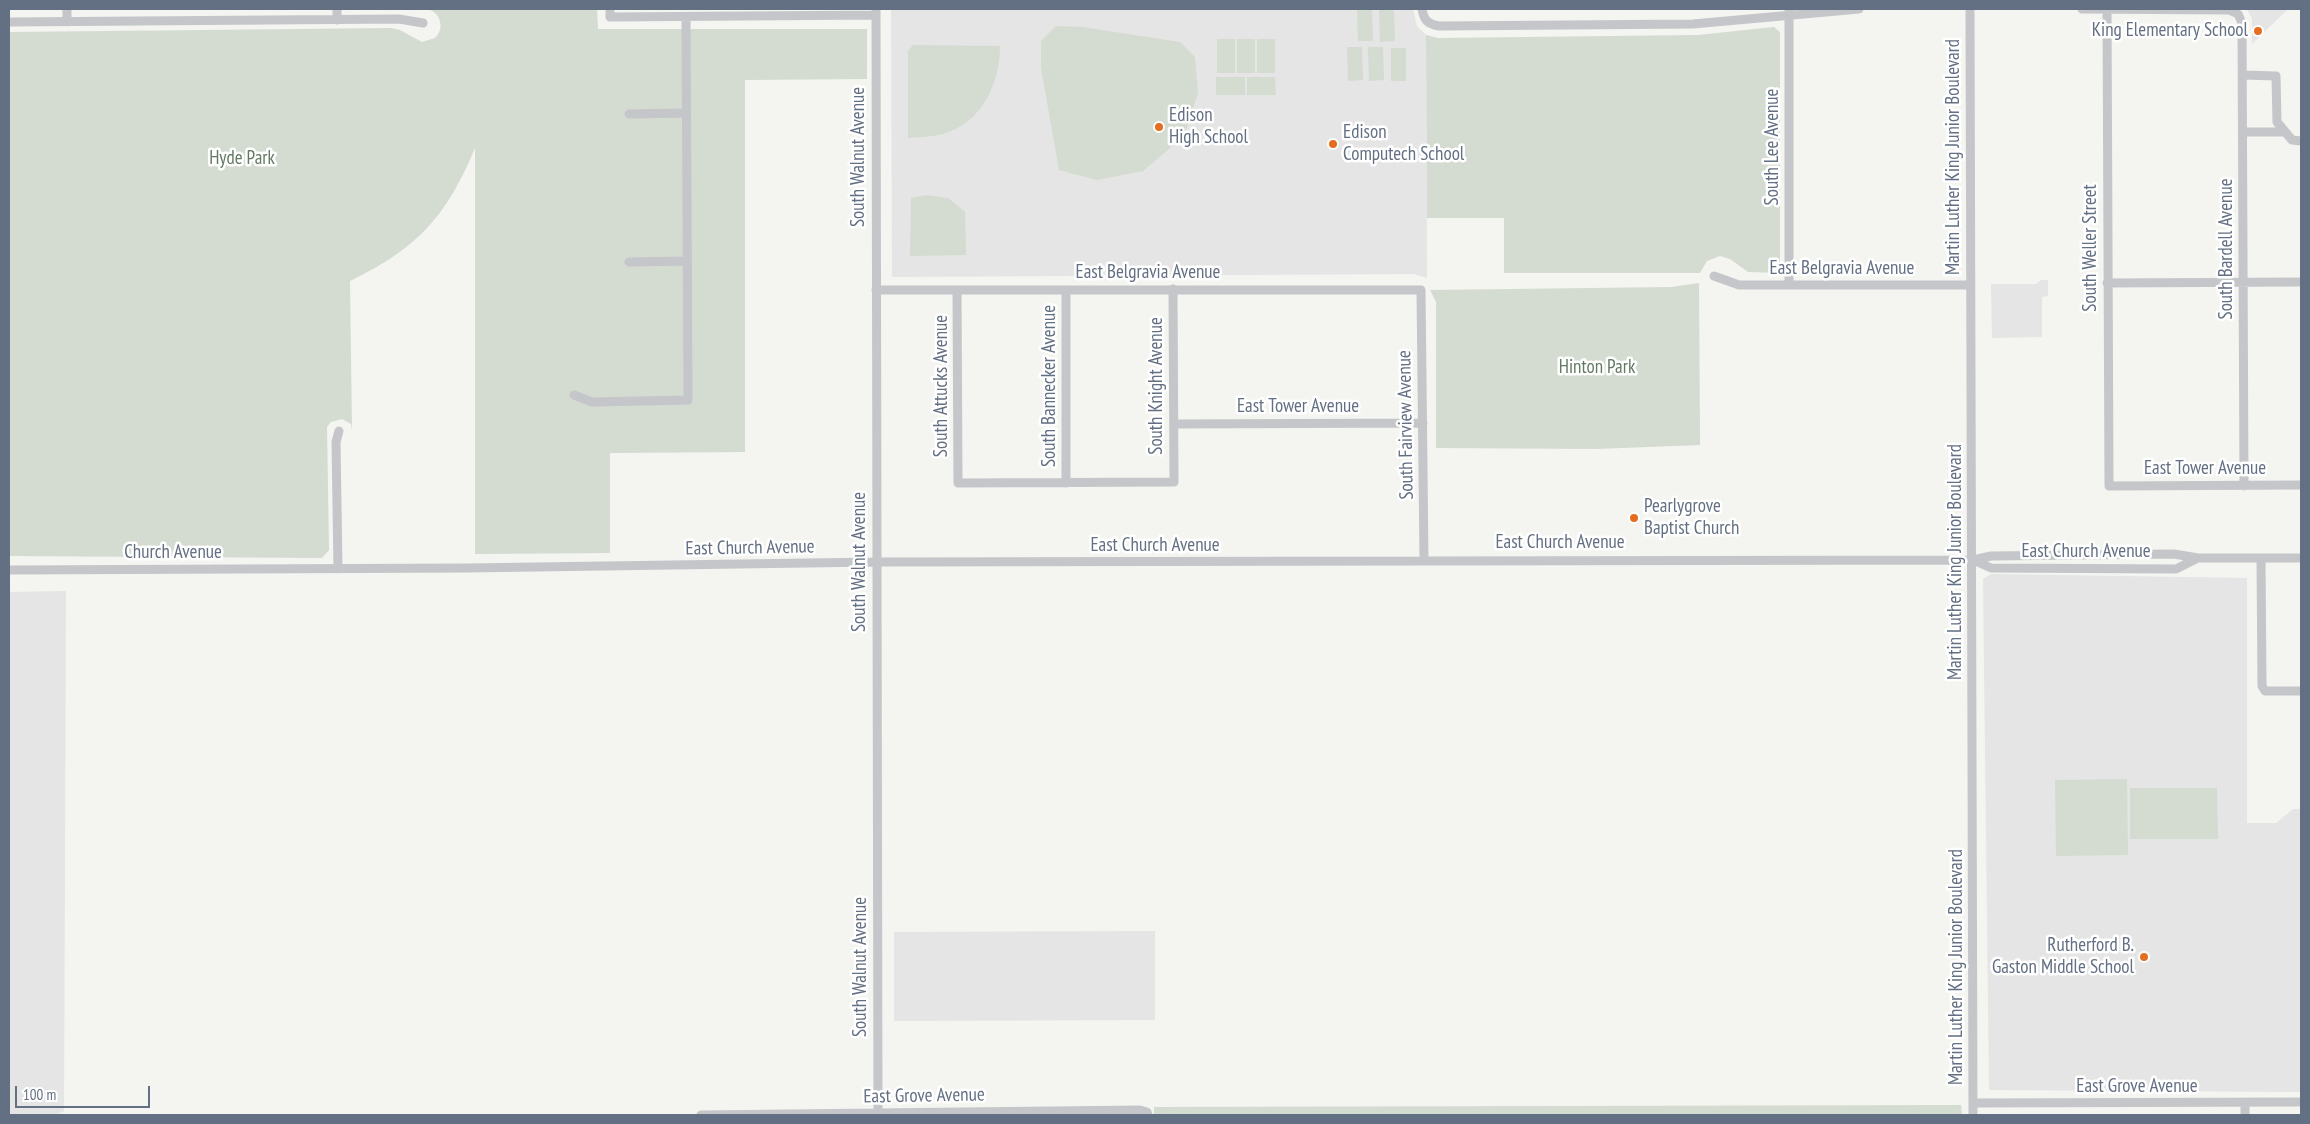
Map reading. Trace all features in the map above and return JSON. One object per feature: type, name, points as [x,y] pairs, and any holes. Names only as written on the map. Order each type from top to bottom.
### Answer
[{"type":"street","points":[[67,9],[67,22]]},
{"type":"street","points":[[337,9],[337,20]]},
{"type":"street","points":[[1422,9],[1423,17],[1427,22],[1440,26],[1693,24],[1788,12],[1859,9]]},
{"type":"street","name":"Martin Luther King Junior Boulevard","points":[[1970,9],[1973,560],[1973,1115]]},
{"type":"street","points":[[2082,9],[2107,10]]},
{"type":"street","name":"South Bardell Avenue","points":[[2107,10],[2229,10],[2238,14],[2242,22],[2244,132],[2244,486]]},
{"type":"street","name":"South Weller Street","points":[[2107,10],[2108,486]]},
{"type":"street","points":[[610,13],[686,17],[876,12]]},
{"type":"street","name":"South Walnut Avenue","points":[[876,12],[878,1114]]},
{"type":"street","name":"South Lee Avenue","points":[[1788,12],[1789,285]]},
{"type":"street","points":[[574,395],[592,402],[688,400],[685,113],[686,17]]},
{"type":"street","points":[[9,22],[399,18],[423,23]]},
{"type":"street","points":[[2243,75],[2276,76],[2277,122],[2292,140],[2301,141]]},
{"type":"street","points":[[628,114],[685,113]]},
{"type":"street","points":[[2244,132],[2285,132]]},
{"type":"street","points":[[628,262],[687,261]]},
{"type":"street","name":"East Belgravia Avenue","points":[[1714,276],[1739,285],[1971,285]]},
{"type":"street","points":[[2107,283],[2301,282]]},
{"type":"street","name":"South Knight Avenue","points":[[1066,483],[1174,482],[1173,289]]},
{"type":"street","name":"East Belgravia Avenue","points":[[876,290],[1421,290]]},
{"type":"street","name":"South Attucks Avenue","points":[[958,290],[958,482],[1066,483]]},
{"type":"street","name":"South Bannecker Avenue","points":[[1066,290],[1066,483]]},
{"type":"street","name":"South Fairview Avenue","points":[[1421,290],[1424,560]]},
{"type":"street","name":"East Tower Avenue","points":[[1174,424],[1423,423]]},
{"type":"street","points":[[338,569],[336,442],[339,431]]},
{"type":"street","name":"East Tower Avenue","points":[[2108,486],[2301,485]]},
{"type":"street","name":"East Church Avenue","points":[[338,569],[876,562],[1973,560],[1991,556],[2174,554],[2198,558],[2301,558]]},
{"type":"street","name":"East Church Avenue","points":[[1973,560],[1991,568],[2176,569],[2198,558]]},
{"type":"street","points":[[2261,558],[2262,686],[2265,691],[2301,691]]},
{"type":"street","name":"Church Avenue","points":[[9,570],[338,569]]},
{"type":"street","name":"East Grove Avenue","points":[[1973,1103],[2301,1102]]},
{"type":"street","points":[[2245,1103],[2245,1115]]},
{"type":"street","name":"East Grove Avenue","points":[[701,1115],[1140,1110],[1147,1113]]},
{"type":"shaded area","name":"Edison High School","points":[[891,9],[1413,9],[1417,26],[1426,35],[1427,278],[1414,274],[892,277]]},
{"type":"shaded area","name":"King Elementary School","points":[[2247,9],[2288,9],[2252,44],[2252,19]]},
{"type":"shaded area","points":[[2041,280],[2048,280],[2048,296],[2042,297],[2042,337],[1992,338],[1991,284],[2036,284]]},
{"type":"shaded area","name":"Rutherford B. Gaston Middle School","points":[[1991,574],[2247,578],[2247,823],[2276,823],[2293,809],[2301,809],[2301,1092],[1989,1090],[1983,579]]},
{"type":"shaded area","points":[[66,591],[64,1111],[55,1115],[9,1115],[9,592]]},
{"type":"shaded area","points":[[1155,931],[1155,1020],[894,1021],[894,932]]},
{"type":"green space","name":"Hyde Park","points":[[427,9],[597,9],[598,29],[867,29],[867,79],[745,80],[745,452],[610,453],[610,553],[475,554],[475,148],[453,193],[441,212],[427,228],[412,243],[394,256],[350,281],[352,431],[351,424],[342,419],[331,422],[327,427],[329,550],[322,558],[9,556],[9,32],[391,28],[400,30],[422,42],[435,38],[441,26],[436,14]]},
{"type":"green space","points":[[1357,9],[1372,9],[1373,41],[1358,41]]},
{"type":"green space","points":[[1379,9],[1394,9],[1395,41],[1380,42]]},
{"type":"green space","points":[[1056,26],[1082,27],[1180,42],[1195,57],[1198,93],[1184,136],[1143,171],[1097,180],[1059,170],[1041,68],[1041,41]]},
{"type":"green space","points":[[1774,27],[1780,32],[1780,273],[1748,272],[1730,259],[1720,256],[1707,261],[1700,273],[1504,273],[1504,218],[1427,218],[1426,35],[1438,38],[1698,35]]},
{"type":"green space","points":[[1217,39],[1235,39],[1235,73],[1217,73]]},
{"type":"green space","points":[[1237,39],[1255,39],[1255,73],[1237,73]]},
{"type":"green space","points":[[1257,39],[1275,39],[1275,73],[1257,73]]},
{"type":"green space","points":[[913,45],[1000,46],[997,74],[986,100],[968,121],[957,129],[939,135],[908,138],[908,51]]},
{"type":"green space","points":[[1347,47],[1362,47],[1363,80],[1348,81]]},
{"type":"green space","points":[[1368,47],[1383,47],[1384,80],[1369,81]]},
{"type":"green space","points":[[1391,48],[1406,48],[1406,81],[1391,81]]},
{"type":"green space","points":[[1216,77],[1245,77],[1245,95],[1216,95]]},
{"type":"green space","points":[[1247,77],[1275,77],[1276,95],[1247,95]]},
{"type":"green space","points":[[926,195],[948,198],[965,212],[966,255],[910,256],[911,198]]},
{"type":"green space","name":"Hinton Park","points":[[1699,283],[1700,445],[1596,449],[1436,448],[1436,302],[1430,290],[1671,287]]},
{"type":"green space","points":[[2127,779],[2128,855],[2056,856],[2055,780]]},
{"type":"green space","points":[[2130,788],[2217,788],[2218,839],[2130,839]]},
{"type":"green space","points":[[1961,1105],[1962,1115],[1154,1115],[1154,1107]]},
{"type":"place","name":"King Elementary School","points":[[2258,31]]},
{"type":"place","name":"Edison High School","points":[[1159,127]]},
{"type":"place","name":"Edison Computech School","points":[[1333,144]]},
{"type":"place","name":"Pearlygrove Baptist Church","points":[[1634,518]]},
{"type":"place","name":"Rutherford B. Gaston Middle School","points":[[2144,957]]}]
